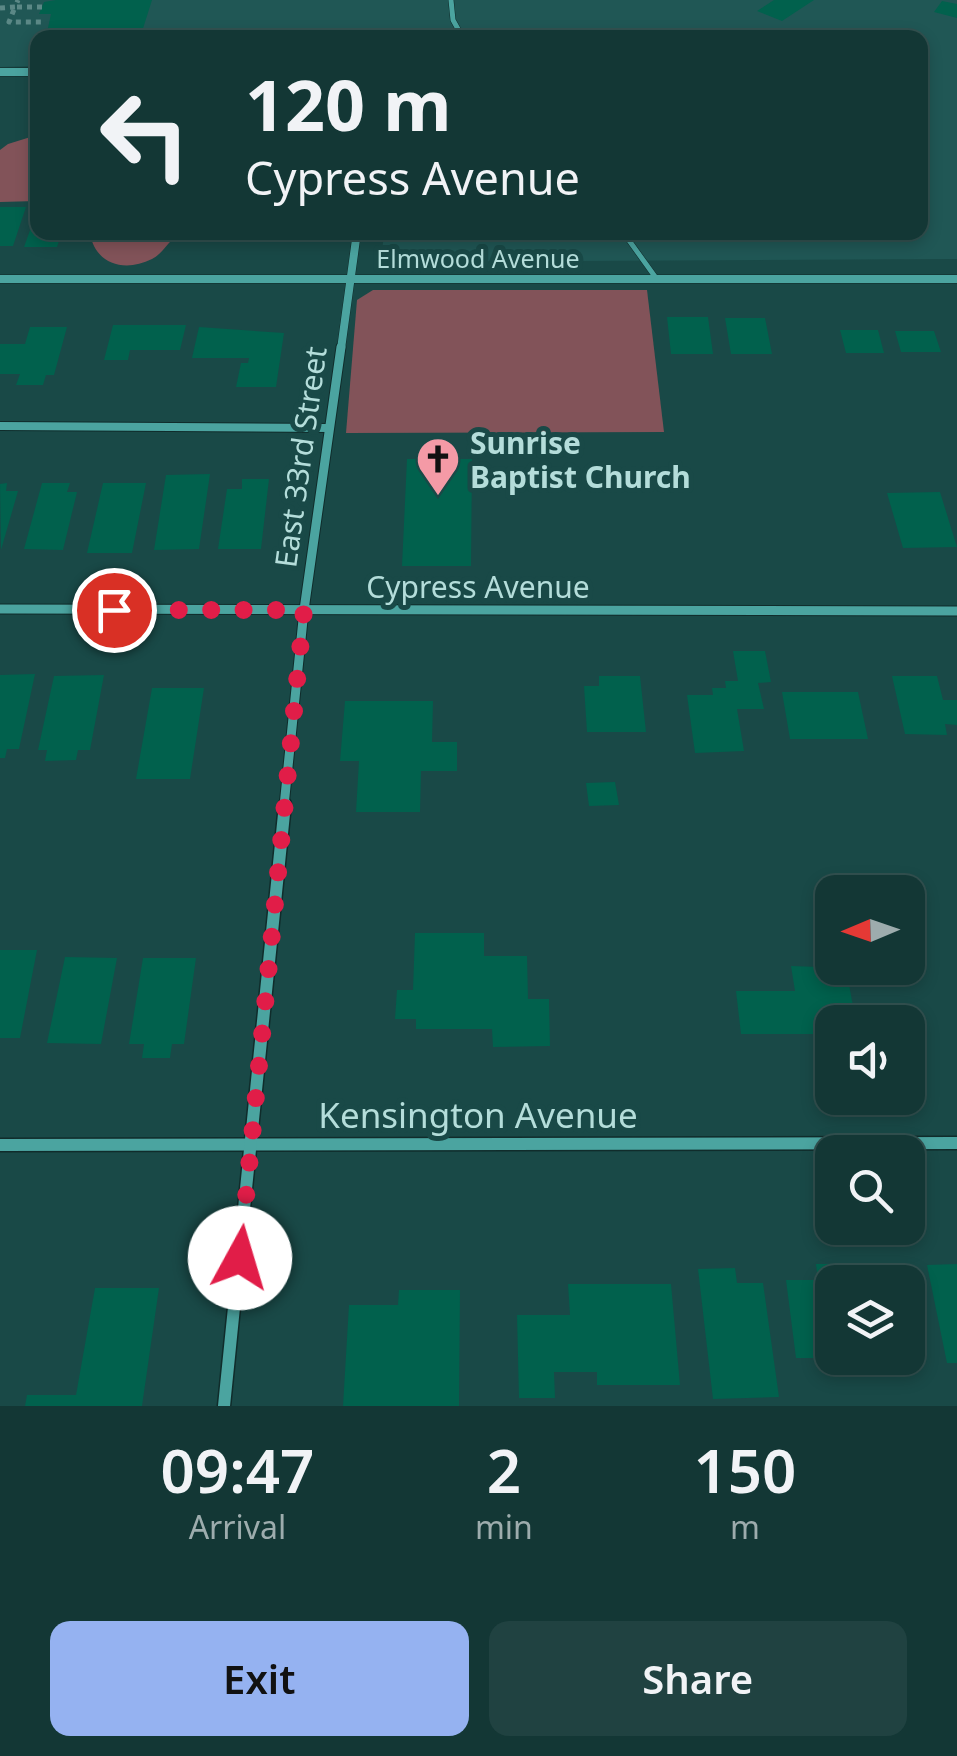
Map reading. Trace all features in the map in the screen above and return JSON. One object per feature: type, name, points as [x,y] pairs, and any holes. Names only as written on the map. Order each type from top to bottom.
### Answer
[{"type":"street","points":[[0,72],[30,72]]},
{"type":"street","name":"East 33rd Street","points":[[224,1406],[304,610],[356,240]]},
{"type":"street","name":"Elmwood Avenue","points":[[0,279],[957,279]]},
{"type":"street","name":"Cypress Avenue","points":[[0,610],[957,610]]},
{"type":"street","name":"Kensington Avenue","points":[[0,1145],[957,1143]]},
{"type":"lane","points":[[451,0],[458,30]]},
{"type":"lane","points":[[631,240],[656,278]]},
{"type":"lane","points":[[0,426],[329,428]]},
{"type":"path","points":[[18,0],[9,22],[44,22]]},
{"type":"path","points":[[0,7],[42,7]]},
{"type":"shaded area","points":[[0,0],[957,0],[957,259],[381,262],[383,240],[928,240],[928,30],[30,30],[30,66],[0,67]]},
{"type":"shaded area","points":[[30,137],[30,201],[0,202],[0,150]]},
{"type":"shaded area","points":[[92,240],[172,240],[156,256],[131,265],[104,259]]},
{"type":"shaded area","points":[[373,290],[647,290],[664,432],[346,433],[357,300]]},
{"type":"building","points":[[152,0],[143,30],[48,30],[51,14],[39,14],[44,2]]},
{"type":"building","points":[[774,0],[814,0],[782,21],[757,11]]},
{"type":"building","points":[[942,1],[957,4],[957,18],[934,12]]},
{"type":"building","points":[[0,207],[26,207],[13,246],[0,246]]},
{"type":"building","points":[[30,230],[30,240],[59,240],[57,247],[24,247]]},
{"type":"building","points":[[667,317],[708,317],[713,354],[671,354]]},
{"type":"building","points":[[725,318],[765,318],[772,354],[731,354]]},
{"type":"building","points":[[113,325],[186,325],[180,350],[130,350],[128,360],[104,360]]},
{"type":"building","points":[[30,327],[67,327],[54,375],[46,375],[43,385],[16,385],[20,374],[0,374],[0,344],[25,344]]},
{"type":"building","points":[[199,327],[284,333],[276,387],[236,387],[241,363],[248,363],[249,358],[192,358]]},
{"type":"building","points":[[840,330],[878,330],[884,353],[846,353]]},
{"type":"building","points":[[895,331],[934,331],[941,352],[901,352]]},
{"type":"building","name":"Sunrise Baptist Church","points":[[407,459],[472,459],[471,566],[402,566]]},
{"type":"building","points":[[210,474],[199,549],[154,550],[166,475]]},
{"type":"building","points":[[242,479],[269,479],[261,549],[218,549],[227,489],[242,489]]},
{"type":"building","points":[[7,483],[6,491],[18,491],[1,550],[0,484]]},
{"type":"building","points":[[42,483],[70,483],[67,492],[77,492],[63,550],[24,549]]},
{"type":"building","points":[[103,483],[146,483],[132,553],[87,553]]},
{"type":"building","points":[[940,492],[957,547],[903,548],[887,493]]},
{"type":"building","points":[[733,651],[765,651],[771,682],[758,683],[764,709],[737,709],[744,751],[695,753],[687,695],[713,695],[712,688],[726,688],[725,681],[738,681]]},
{"type":"building","points":[[35,674],[19,749],[7,749],[5,758],[0,758],[0,675]]},
{"type":"building","points":[[104,675],[90,750],[78,750],[76,760],[45,761],[47,750],[38,750],[54,676]]},
{"type":"building","points":[[599,676],[640,676],[646,732],[587,732],[584,686],[599,686]]},
{"type":"building","points":[[892,676],[937,676],[943,700],[957,700],[957,725],[945,724],[947,735],[905,734]]},
{"type":"building","points":[[152,688],[204,688],[190,779],[136,779]]},
{"type":"building","points":[[782,692],[858,692],[868,739],[790,739]]},
{"type":"building","points":[[345,701],[433,701],[432,742],[457,742],[457,771],[421,771],[420,812],[356,812],[359,761],[340,761]]},
{"type":"building","points":[[615,782],[619,805],[589,806],[586,783]]},
{"type":"building","points":[[415,933],[484,933],[484,956],[527,956],[528,999],[549,999],[550,1046],[493,1047],[492,1029],[416,1029],[416,1019],[395,1019],[397,990],[413,990]]},
{"type":"building","points":[[0,950],[37,950],[20,1038],[0,1038]]},
{"type":"building","points":[[65,957],[117,958],[101,1044],[47,1043]]},
{"type":"building","points":[[143,958],[196,958],[184,1044],[172,1044],[170,1058],[142,1058],[144,1044],[129,1044]]},
{"type":"building","points":[[791,966],[815,967],[815,985],[849,985],[853,1005],[815,1005],[815,1034],[741,1034],[736,991],[795,991]]},
{"type":"building","points":[[957,1264],[957,1363],[947,1363],[927,1265]]},
{"type":"building","points":[[735,1268],[737,1283],[763,1283],[779,1397],[713,1399],[698,1269]]},
{"type":"building","points":[[786,1280],[815,1280],[815,1358],[796,1358]]},
{"type":"building","points":[[568,1284],[671,1284],[680,1385],[597,1385],[597,1372],[554,1372],[555,1398],[519,1398],[517,1315],[570,1315]]},
{"type":"building","points":[[95,1288],[159,1288],[142,1406],[25,1406],[27,1395],[76,1395]]},
{"type":"building","points":[[399,1290],[460,1290],[459,1406],[343,1406],[349,1305],[398,1305]]},
{"type":"place","name":"Sunrise Baptist Church","points":[[438,497]]},
{"type":"route","points":[[114,610],[304,610],[240,1258]]}]
